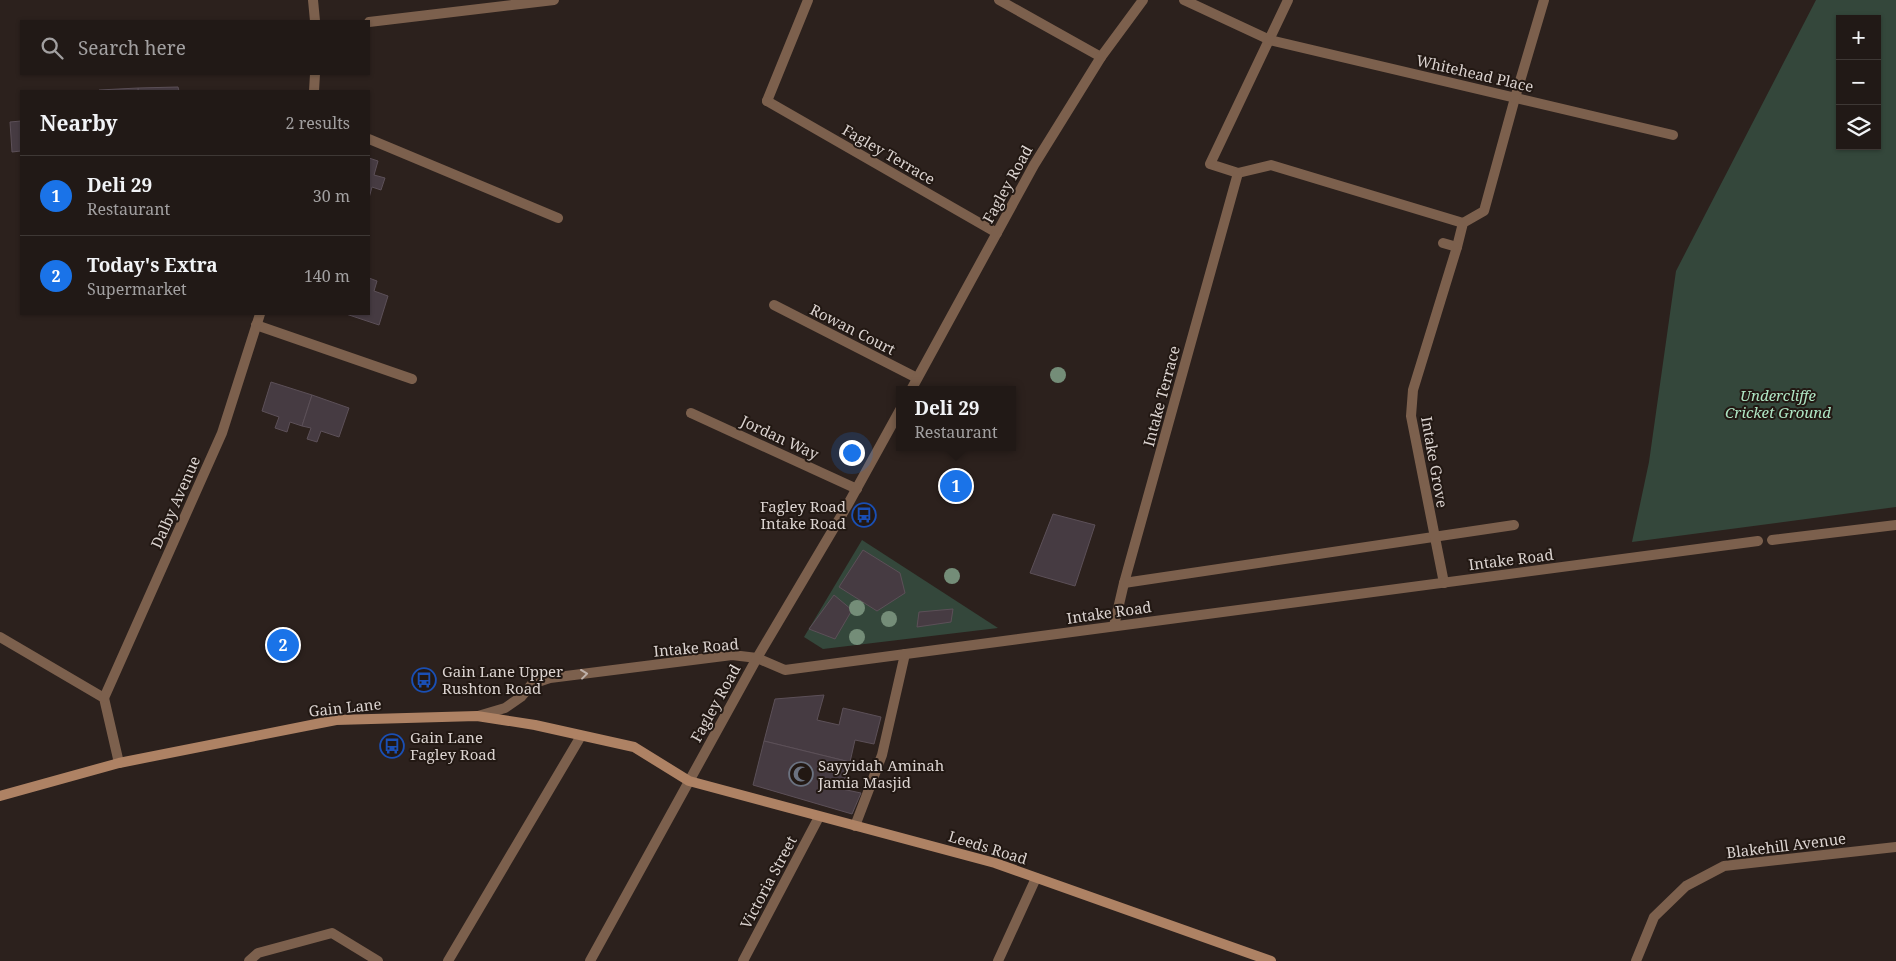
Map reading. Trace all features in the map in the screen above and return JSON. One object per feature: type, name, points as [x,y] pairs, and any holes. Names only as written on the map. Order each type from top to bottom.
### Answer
[{"type":"street","points":[[313,0],[315,20]]},
{"type":"street","points":[[370,22],[554,0]]},
{"type":"street","name":"Fagley Terrace","points":[[808,0],[767,101],[997,233]]},
{"type":"street","points":[[999,0],[1101,57]]},
{"type":"street","name":"Fagley Road","points":[[913,386],[1034,165],[1101,57],[1143,0]]},
{"type":"street","name":"Whitehead Place","points":[[1184,0],[1270,40],[1673,135]]},
{"type":"street","points":[[1288,0],[1210,164],[1238,174],[1271,165],[1463,223],[1484,211],[1544,0]]},
{"type":"street","points":[[314,90],[315,75]]},
{"type":"street","points":[[370,139],[558,218]]},
{"type":"street","name":"Intake Terrace","points":[[1114,626],[1124,582],[1238,174]]},
{"type":"street","name":"Intake Grove","points":[[1444,582],[1411,416],[1414,390],[1463,223]]},
{"type":"street","points":[[1443,243],[1457,247]]},
{"type":"street","name":"Rowan Court","points":[[774,305],[917,378]]},
{"type":"street","name":"Dalby Avenue","points":[[104,698],[222,433],[260,315]]},
{"type":"street","points":[[256,325],[412,379]]},
{"type":"street","name":"Jordan Way","points":[[691,413],[857,490]]},
{"type":"street","name":"Fagley Road","points":[[590,961],[757,658],[857,490],[896,417]]},
{"type":"street","name":"Intake Road","points":[[1124,582],[1514,525]]},
{"type":"street","points":[[1772,540],[1896,525]]},
{"type":"street","name":"Intake Road","points":[[477,716],[505,708],[521,697],[532,684],[550,678],[732,655],[757,658],[785,670],[1758,541]]},
{"type":"street","points":[[0,637],[104,698],[119,763]]},
{"type":"street","points":[[855,826],[882,755],[905,654]]},
{"type":"street","name":"Gain Lane","points":[[0,796],[119,763],[336,720],[477,716],[535,725],[634,747],[689,781]]},
{"type":"street","points":[[448,961],[581,736]]},
{"type":"street","name":"Leeds Road","points":[[689,781],[995,863],[1271,961]]},
{"type":"street","name":"Victoria Street","points":[[743,961],[819,816]]},
{"type":"street","name":"Blakehill Avenue","points":[[1636,961],[1654,917],[1686,886],[1724,866],[1896,847]]},
{"type":"street","points":[[998,961],[1036,878]]},
{"type":"street","points":[[248,961],[258,953],[332,932],[378,961]]},
{"type":"green space","name":"Undercliffe Cricket Ground","points":[[1816,0],[1896,0],[1896,507],[1632,542],[1649,462],[1676,271]]},
{"type":"green space","points":[[862,540],[998,628],[823,649],[804,637]]},
{"type":"building","points":[[178,87],[179,90],[138,90],[138,88]]},
{"type":"building","points":[[138,88],[138,90],[99,90]]},
{"type":"building","points":[[20,121],[20,151],[12,152],[10,122]]},
{"type":"building","points":[[370,158],[378,161],[374,175],[385,178],[381,190],[372,187],[370,194]]},
{"type":"building","points":[[370,278],[377,281],[374,291],[388,296],[379,325],[349,315],[370,315]]},
{"type":"building","points":[[271,382],[312,395],[302,426],[290,422],[287,432],[275,428],[279,417],[262,411]]},
{"type":"building","points":[[312,395],[349,408],[339,437],[321,431],[317,442],[307,439],[311,428],[302,426]]},
{"type":"building","points":[[1053,514],[1095,525],[1075,586],[1030,573]]},
{"type":"building","points":[[863,550],[900,573],[905,593],[877,611],[839,587]]},
{"type":"building","points":[[834,595],[852,610],[835,639],[809,629]]},
{"type":"building","points":[[953,609],[951,622],[917,627],[919,612]]},
{"type":"building","points":[[824,695],[817,720],[839,725],[843,708],[881,717],[874,744],[855,740],[850,762],[764,741],[775,699]]},
{"type":"building","name":"Sayyidah Aminah Jamia Masjid","points":[[764,741],[850,762],[842,789],[861,793],[852,814],[753,785]]},
{"type":"place","name":"Deli 29","points":[[956,486]]},
{"type":"place","name":"Fagley Road Intake Road","points":[[864,515]]},
{"type":"place","name":"Today's Extra","points":[[283,645]]},
{"type":"place","name":"Gain Lane Upper Rushton Road","points":[[424,680]]},
{"type":"place","name":"Gain Lane Fagley Road","points":[[392,746]]},
{"type":"place","name":"Sayyidah Aminah Jamia Masjid","points":[[801,774]]}]
